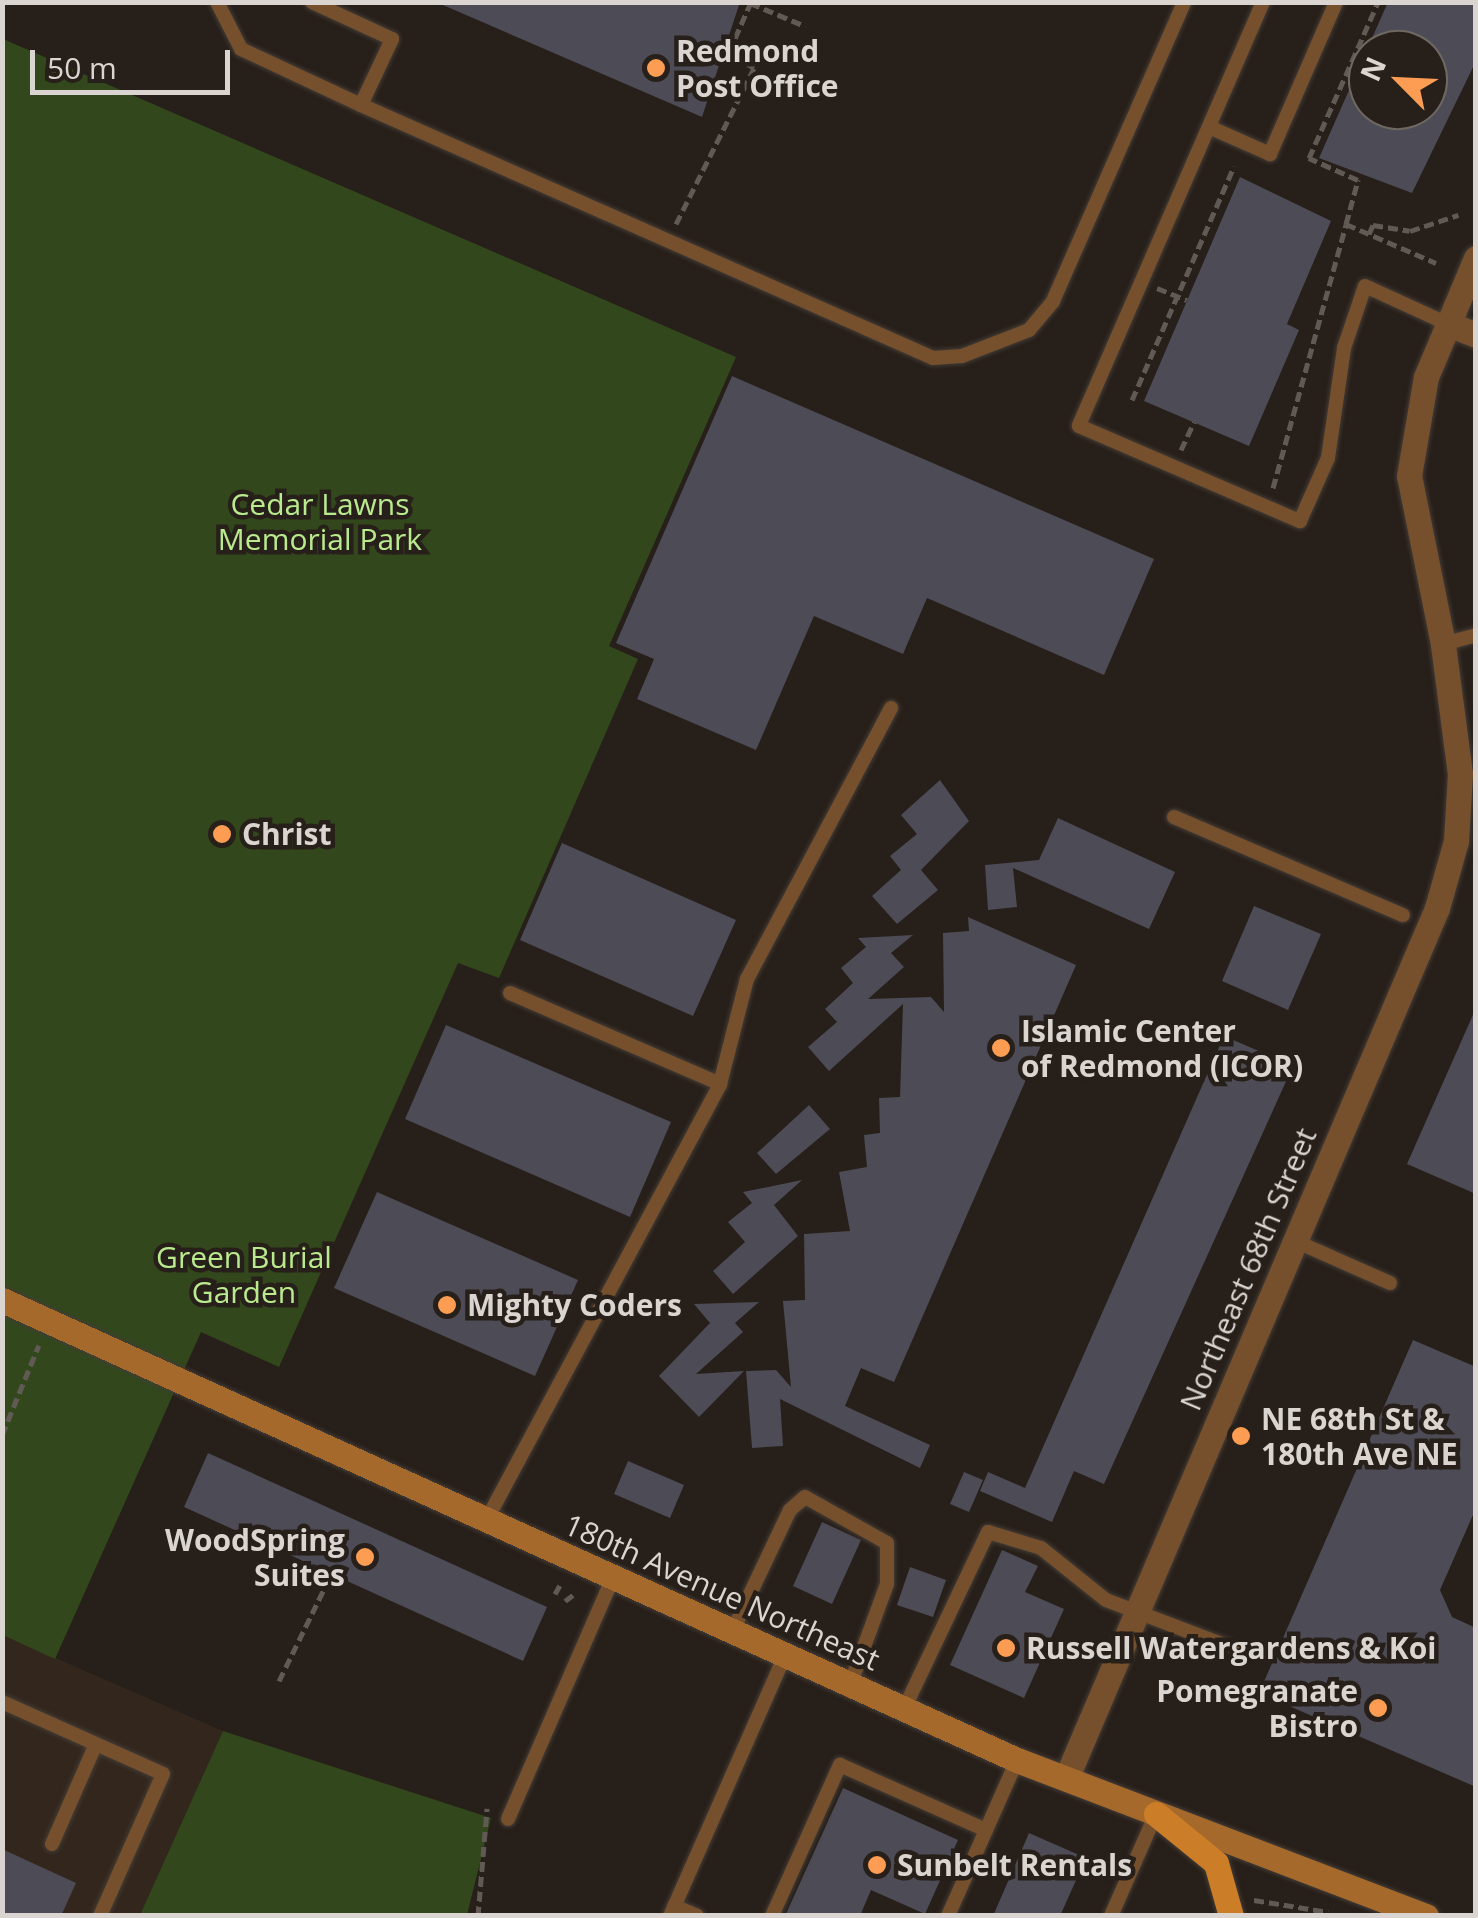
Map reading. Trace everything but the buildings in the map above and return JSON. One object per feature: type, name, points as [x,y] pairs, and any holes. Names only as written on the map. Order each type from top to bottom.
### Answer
[{"type":"main road","points":[[1156,1814],[1216,1862],[1240,1908]]},
{"type":"street","name":"Northeast 68th Street","points":[[1068,1774],[1437,908],[1456,841],[1460,774],[1443,644],[1409,476],[1421,396],[1476,258]]},
{"type":"street","points":[[1448,324],[1476,335]]},
{"type":"street","name":"180th Avenue Northeast","points":[[2,1300],[1018,1760],[1068,1774],[1156,1814],[1426,1916]]},
{"type":"lane","points":[[217,2],[240,50],[933,358],[962,356],[1029,330],[1053,301],[1184,2]]},
{"type":"lane","points":[[312,2],[392,39],[361,105]]},
{"type":"lane","points":[[1263,2],[1079,426],[1300,521],[1328,458],[1344,348],[1365,286],[1448,324]]},
{"type":"lane","points":[[1209,128],[1270,154],[1336,2]]},
{"type":"lane","points":[[1443,644],[1476,635]]},
{"type":"lane","points":[[486,1521],[720,1084],[748,978],[890,708]]},
{"type":"lane","points":[[1174,817],[1403,915]]},
{"type":"lane","points":[[510,992],[720,1084]]},
{"type":"lane","points":[[1294,1241],[1390,1282]]},
{"type":"lane","points":[[732,1632],[790,1510],[806,1497],[887,1542],[888,1584],[850,1684]]},
{"type":"lane","points":[[904,1709],[988,1532],[1041,1548],[1106,1600],[1232,1648]]},
{"type":"lane","points":[[508,1819],[613,1578]]},
{"type":"lane","points":[[697,1916],[672,1910],[786,1656]]},
{"type":"lane","points":[[2,1702],[164,1774],[100,1916]]},
{"type":"lane","points":[[52,1844],[96,1744]]},
{"type":"lane","points":[[948,1915],[1018,1760]]},
{"type":"lane","points":[[772,1916],[840,1765],[986,1830]]},
{"type":"lane","points":[[1111,1916],[1156,1814]]},
{"type":"path","points":[[1346,224],[1358,180],[1309,158],[1378,2]]},
{"type":"path","points":[[675,226],[754,68],[729,52],[750,3],[804,26]]},
{"type":"path","points":[[1132,400],[1234,166]]},
{"type":"path","points":[[1369,234],[1373,225],[1410,231],[1458,214]]},
{"type":"path","points":[[1142,281],[1187,300]]},
{"type":"path","points":[[1174,467],[1194,422]]},
{"type":"path","points":[[2,1436],[50,1322]]},
{"type":"path","points":[[279,1681],[327,1583]]},
{"type":"path","points":[[555,1594],[560,1584]]},
{"type":"path","points":[[565,1601],[574,1595]]},
{"type":"path","points":[[478,1916],[487,1808]]},
{"type":"path","points":[[1240,1908],[1319,1915],[1328,1912]]},
{"type":"shaded area","points":[[3,1635],[223,1731],[140,1915],[3,1916]]},
{"type":"green space","name":"Cedar Lawns Memorial Park","points":[[3,39],[736,357],[609,646],[638,659],[499,978],[458,963],[279,1367],[201,1332],[55,1659],[3,1635]]},
{"type":"green space","points":[[223,1731],[491,1818],[467,1915],[140,1915]]},
{"type":"place","name":"Redmond Post Office","points":[[656,68]]},
{"type":"place","name":"Christ","points":[[222,834]]},
{"type":"place","name":"Islamic Center of Redmond (ICOR)","points":[[1001,1048]]},
{"type":"place","name":"Mighty Coders","points":[[447,1305]]},
{"type":"place","name":"NE 68th St & 180th Ave NE","points":[[1241,1436]]},
{"type":"place","name":"WoodSpring Suites","points":[[365,1557]]},
{"type":"place","name":"Russell Watergardens & Koi","points":[[1006,1648]]},
{"type":"place","name":"Pomegranate Bistro","points":[[1378,1708]]},
{"type":"place","name":"Sunbelt Rentals","points":[[877,1865]]},
{"type":"park label","name":"Green Burial Garden","points":[[244,1274]]}]
